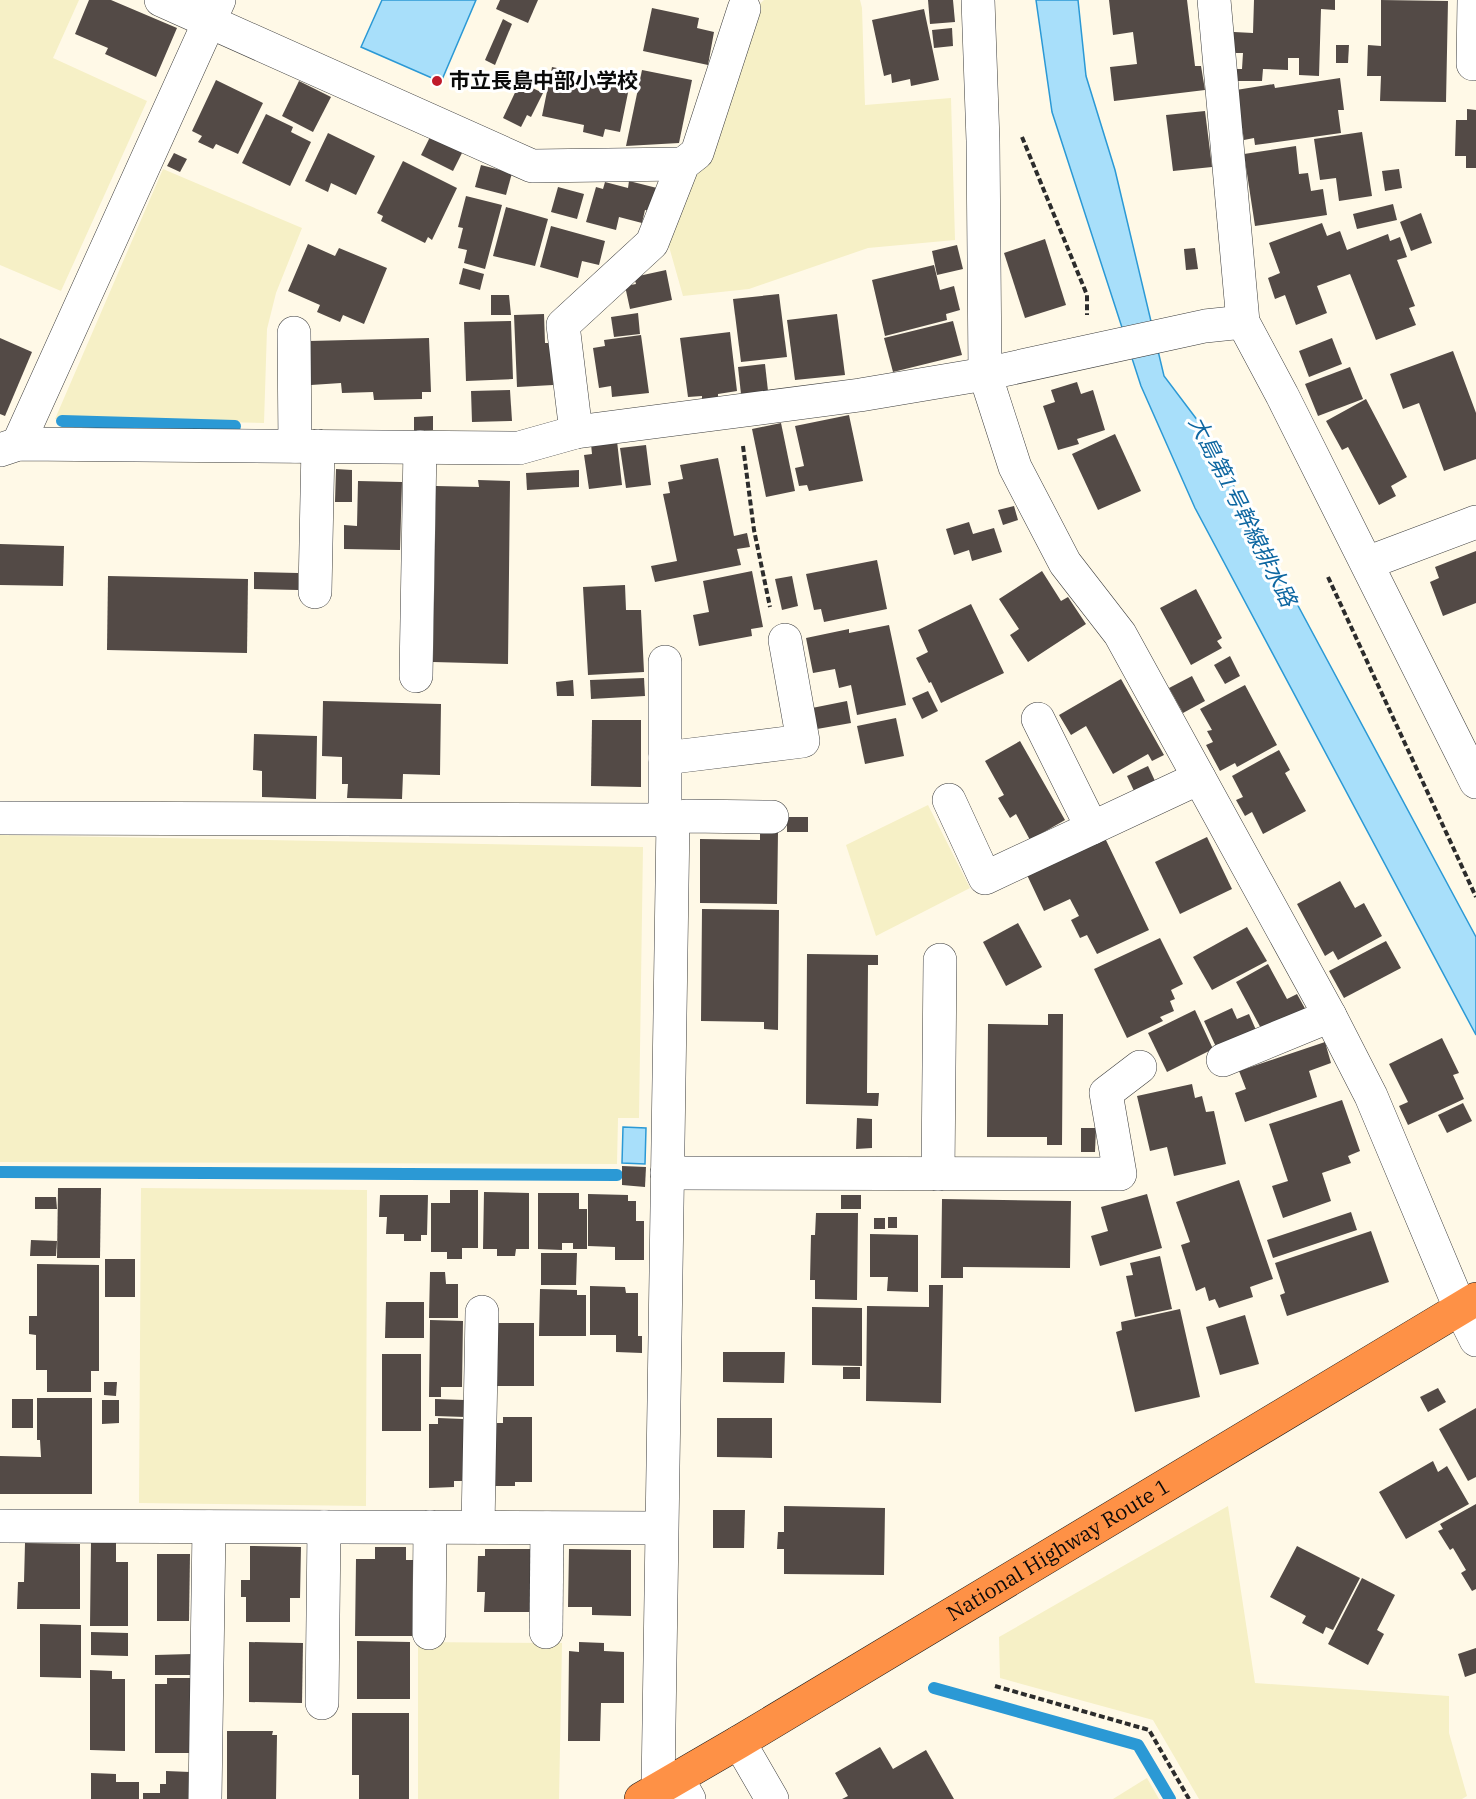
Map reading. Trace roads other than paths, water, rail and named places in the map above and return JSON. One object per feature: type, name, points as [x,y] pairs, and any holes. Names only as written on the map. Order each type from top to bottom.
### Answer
[{"type":"highway","name":"National Highway Route 1","points":[[666,1791],[739,1742],[1468,1304]]},
{"type":"street","points":[[161,0],[215,10],[532,166],[683,164]]},
{"type":"street","points":[[978,0],[983,141],[985,374],[1015,467],[1065,563],[1120,634],[1330,1016],[1371,1096],[1468,1304],[1476,1340]]},
{"type":"street","points":[[1214,0],[1243,322],[1472,765]]},
{"type":"street","points":[[1473,64],[1474,0]]},
{"type":"street","points":[[576,432],[563,325],[652,243],[683,164],[697,153],[744,9]]},
{"type":"street","points":[[215,10],[9,447],[519,448],[576,432],[860,396],[985,374],[1205,326],[1243,322]]},
{"type":"street","points":[[294,333],[307,446],[315,592]]},
{"type":"street","points":[[416,676],[420,447]]},
{"type":"street","points":[[1366,563],[1476,522]]},
{"type":"street","points":[[665,758],[803,741],[785,640]]},
{"type":"street","points":[[665,662],[665,758],[669,820],[667,1173],[661,1528],[666,1791]]},
{"type":"street","points":[[1038,719],[1092,828]]},
{"type":"street","points":[[949,800],[985,878],[1199,778]]},
{"type":"street","points":[[0,818],[669,820],[686,816],[772,818]]},
{"type":"street","points":[[938,1174],[940,960]]},
{"type":"street","points":[[1223,1060],[1330,1016]]},
{"type":"street","points":[[667,1173],[1120,1174],[1106,1093],[1140,1066]]},
{"type":"street","points":[[478,1527],[482,1312]]},
{"type":"street","points":[[0,1526],[661,1528]]},
{"type":"street","points":[[205,1799],[209,1527]]},
{"type":"street","points":[[322,1702],[324,1527]]},
{"type":"street","points":[[429,1633],[430,1527]]},
{"type":"street","points":[[546,1632],[547,1528]]},
{"type":"street","points":[[739,1742],[772,1799]]},
{"type":"water","points":[[382,0],[476,0],[441,82],[361,47]]},
{"type":"water","name":"大島第1号幹線排水路","points":[[1036,0],[1078,0],[1086,76],[1115,170],[1164,376],[1201,425],[1476,937],[1476,1035],[1195,508],[1141,386],[1052,112]]},
{"type":"water","points":[[623,1127],[646,1128],[645,1164],[622,1163]]},
{"type":"waterway","points":[[62,421],[235,426]]},
{"type":"waterway","points":[[0,1172],[617,1175]]},
{"type":"waterway","points":[[934,1688],[1138,1745],[1170,1799]]},
{"type":"place","name":"市立長島中部小学校","points":[[437,81]]}]
